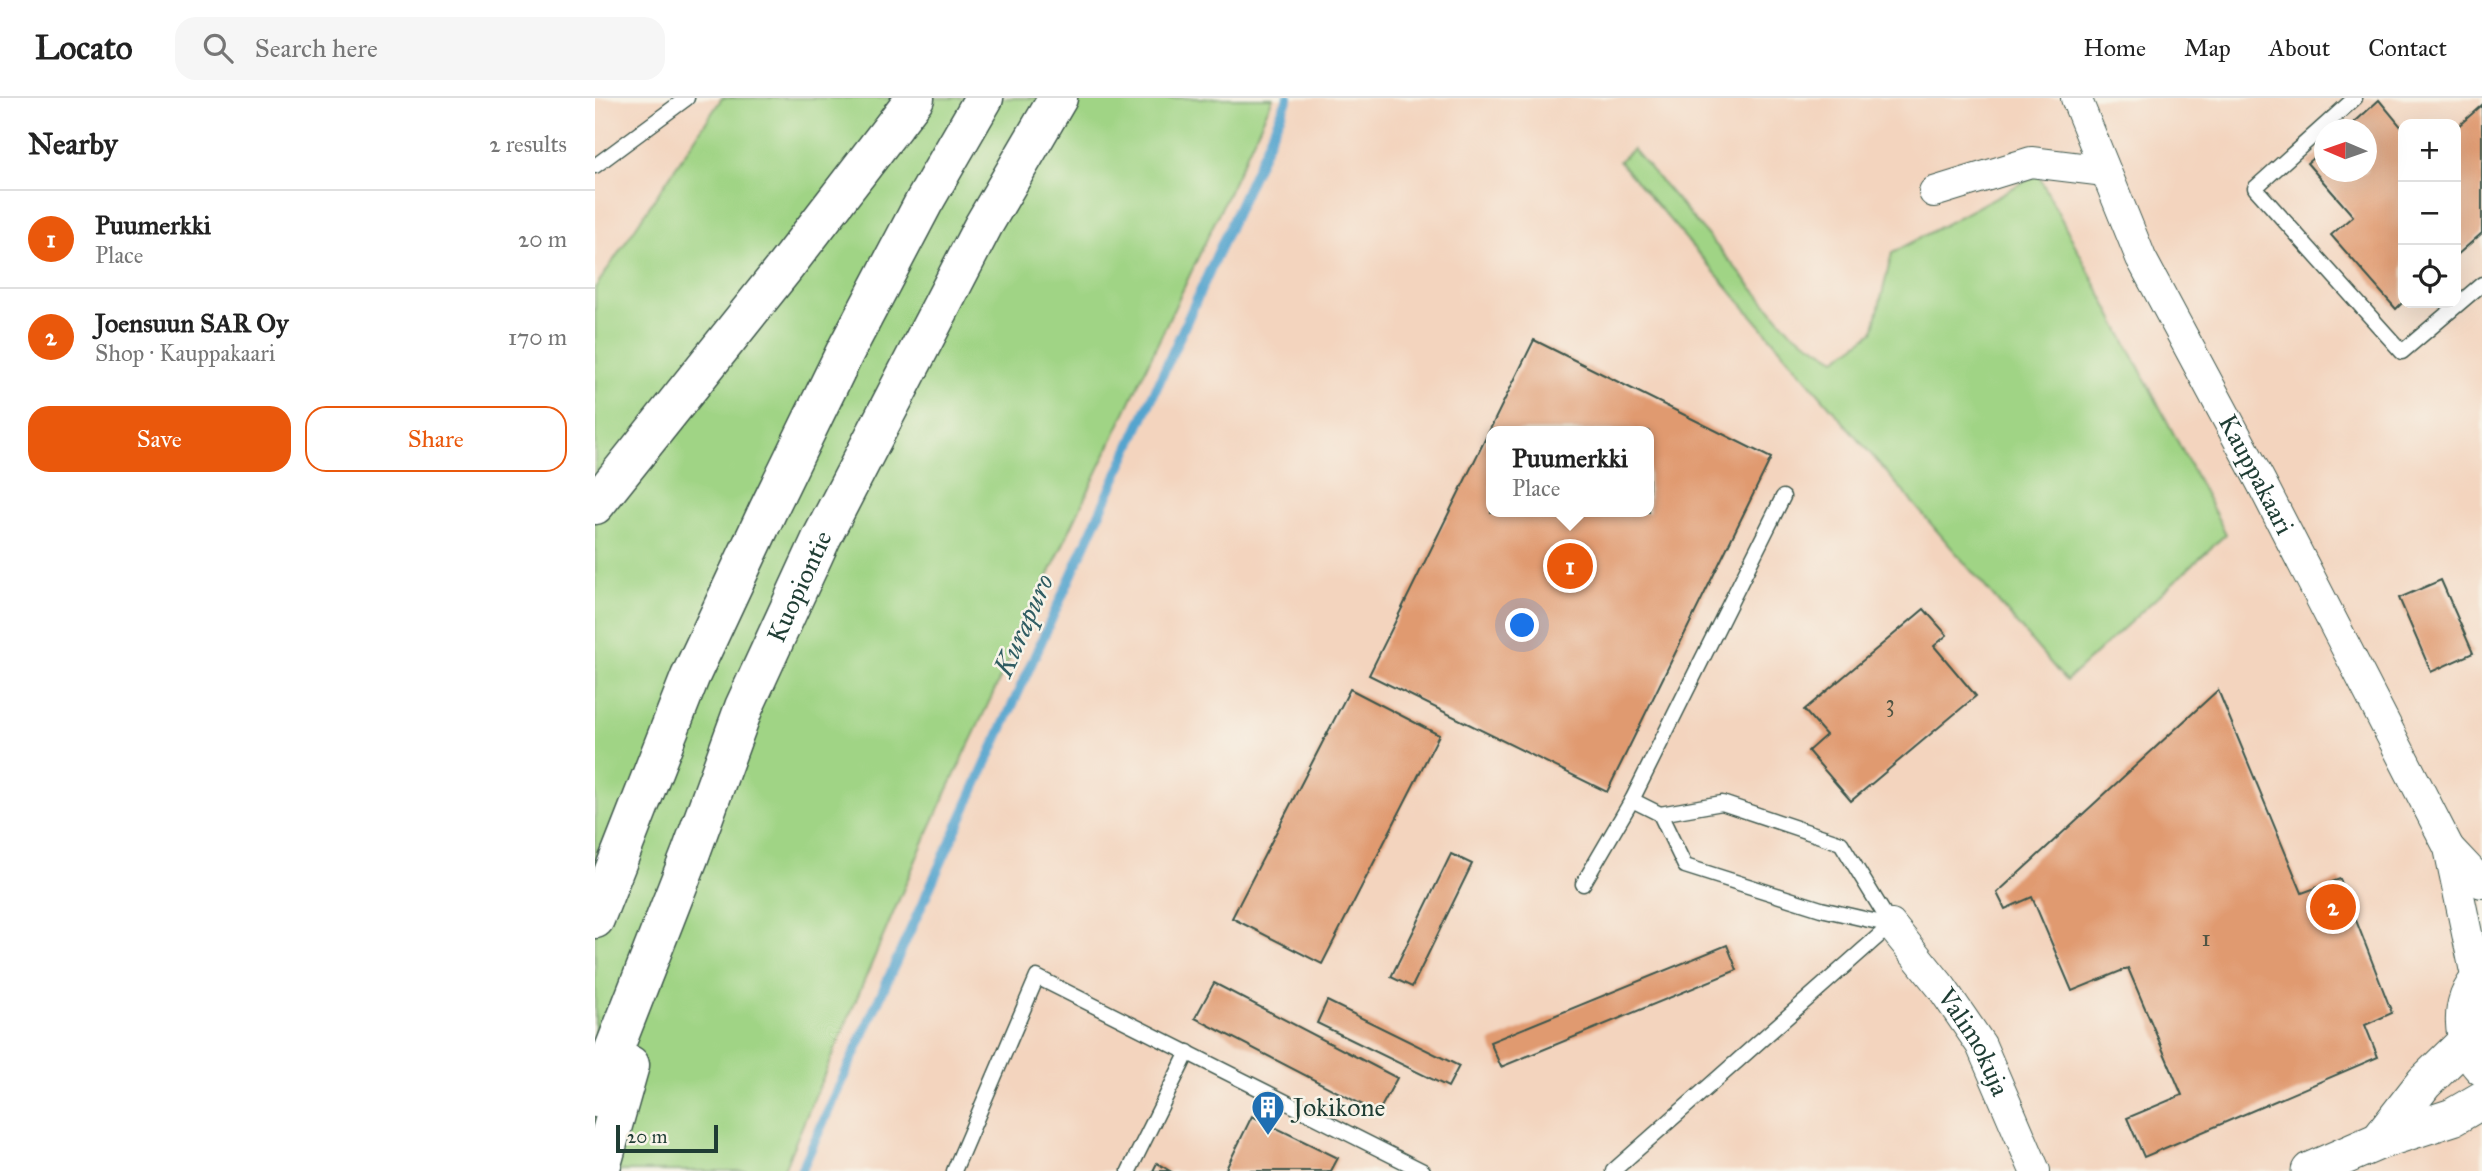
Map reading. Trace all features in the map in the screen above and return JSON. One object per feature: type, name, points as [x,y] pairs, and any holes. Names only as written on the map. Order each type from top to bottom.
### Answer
[{"type":"highway","points":[[595,505],[915,98]]},
{"type":"highway","points":[[595,919],[690,677],[768,510],[845,352],[918,214],[984,98]]},
{"type":"highway","name":"Kuopiontie","points":[[595,1098],[690,855],[744,707],[822,537],[983,226],[1058,98]]},
{"type":"highway","points":[[600,1171],[690,855]]},
{"type":"street","name":"Kauppakaari","points":[[2076,98],[2141,258],[2261,482],[2449,848],[2480,979]]},
{"type":"street","points":[[1934,192],[2031,162],[2105,171]]},
{"type":"street","name":"Kauppakaari","points":[[2449,848],[2482,884]]},
{"type":"street","name":"Valimokuja","points":[[1891,925],[1942,988],[1982,1045],[2035,1171]]},
{"type":"street","points":[[2379,1142],[2424,1083],[2474,1054],[2463,1020],[2467,999],[2480,979]]},
{"type":"street","points":[[2310,1171],[2379,1142],[2453,1117],[2482,1100]]},
{"type":"lane","points":[[595,166],[687,98]]},
{"type":"lane","points":[[2355,98],[2255,188],[2402,352],[2482,284]]},
{"type":"lane","points":[[1583,884],[1632,800],[1783,497]]},
{"type":"lane","points":[[1632,800],[1660,814],[1722,803],[1841,843],[1891,925]]},
{"type":"lane","points":[[1660,814],[1685,866],[1821,909],[1891,925]]},
{"type":"lane","points":[[1613,1171],[1891,925]]},
{"type":"lane","points":[[954,1171],[1037,977],[1423,1171]]},
{"type":"lane","points":[[1129,1171],[1188,1052]]},
{"type":"shaded area","points":[[595,98],[722,98],[595,288]]},
{"type":"shaded area","points":[[1273,98],[2482,98],[2482,1171],[783,1171],[927,834]]},
{"type":"green space","points":[[722,98],[1273,98],[927,834],[783,1171],[595,1171],[595,288]]},
{"type":"green space","points":[[1633,149],[1790,331],[1836,359],[1873,332],[1892,253],[2038,174],[2226,534],[2066,681],[1619,161]]},
{"type":"building","points":[[2379,100],[2398,123],[2396,309],[2331,235],[2353,216],[2323,182],[2377,182],[2377,119],[2358,119]]},
{"type":"building","points":[[2482,105],[2482,233],[2461,252],[2461,182],[2461,124]]},
{"type":"building","points":[[2314,157],[2314,171],[2307,163]]},
{"type":"building","points":[[1534,340],[1771,458],[1607,792],[1369,675],[1486,437],[1486,517],[1654,517],[1654,426],[1492,426]]},
{"type":"building","points":[[2441,580],[2473,653],[2431,672],[2399,598]]},
{"type":"building","points":[[1924,609],[1947,635],[1934,646],[1976,696],[1851,801],[1808,751],[1826,735],[1804,710]]},
{"type":"building","points":[[1350,689],[1439,735],[1322,964],[1232,918]]},
{"type":"building","points":[[2218,690],[2302,893],[2340,879],[2392,1013],[2365,1025],[2378,1057],[2144,1157],[2127,1118],[2182,1095],[2128,968],[2072,991],[2032,897],[2005,909],[1997,893]]},
{"type":"building","points":[[1451,854],[1472,864],[1412,987],[1391,977]]},
{"type":"building","points":[[1727,945],[1737,970],[1501,1067],[1490,1042]]},
{"type":"building","points":[[1214,983],[1397,1078],[1378,1113],[1195,1018]]},
{"type":"building","points":[[1327,1001],[1459,1066],[1448,1087],[1317,1023]]},
{"type":"building","name":"Jokikone","points":[[1252,1116],[1338,1158],[1331,1171],[1225,1171]]},
{"type":"building","points":[[1157,1163],[1170,1171],[1153,1171]]},
{"type":"waterway","name":"Kurapuro","points":[[801,1171],[1288,98]]},
{"type":"place","name":"Puumerkki","points":[[1570,566]]},
{"type":"place","name":"Joensuun SAR Oy","points":[[2333,907]]},
{"type":"place","name":"Jokikone","points":[[1268,1137]]}]
